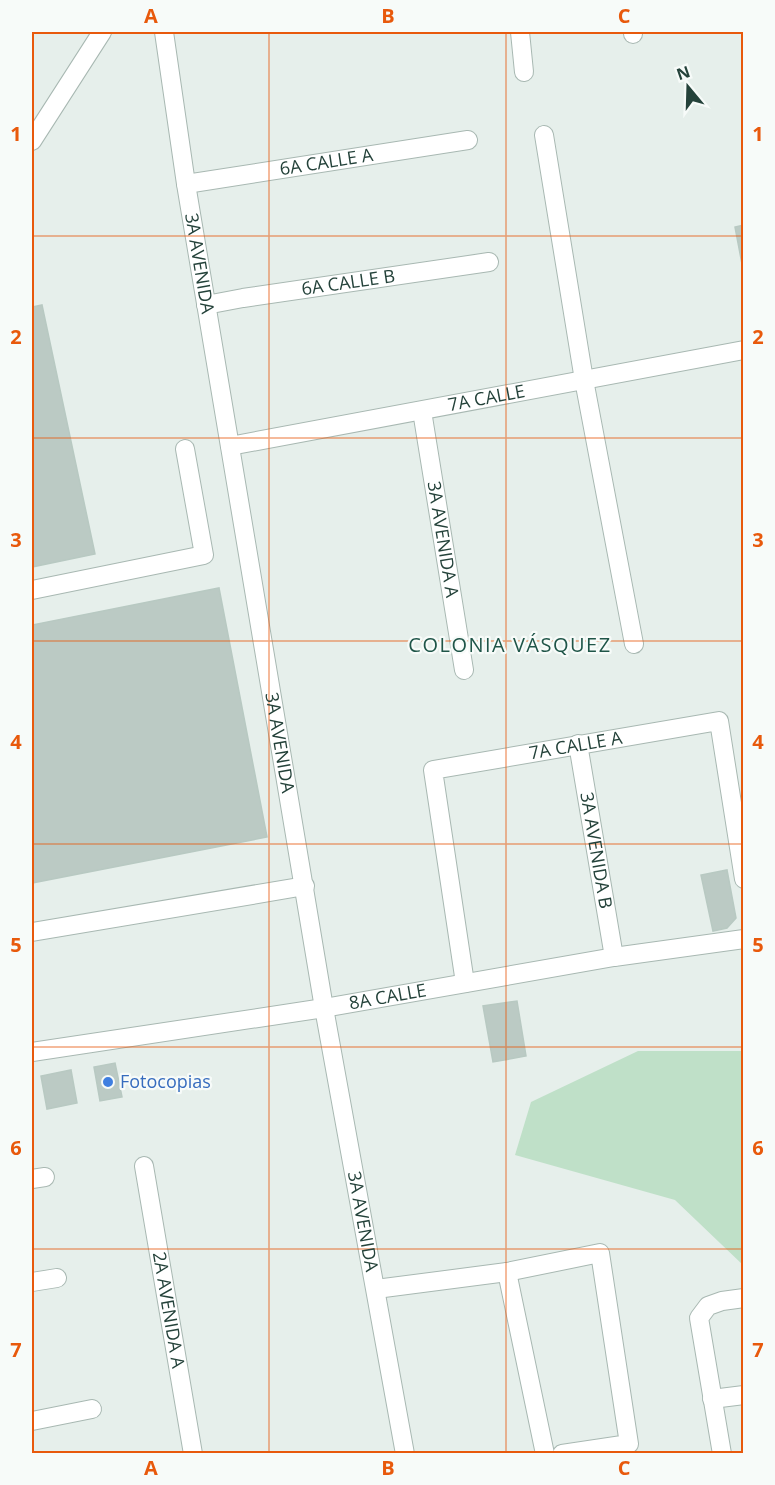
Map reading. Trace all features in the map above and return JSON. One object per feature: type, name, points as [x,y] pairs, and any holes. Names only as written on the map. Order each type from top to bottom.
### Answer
[{"type":"street","points":[[32,141],[102,32]]},
{"type":"street","name":"3A AVENIDA","points":[[164,32],[186,184],[324,1008],[405,1454]]},
{"type":"street","points":[[520,32],[524,72]]},
{"type":"street","points":[[544,135],[584,380],[634,644]]},
{"type":"street","name":"6A CALLE A","points":[[186,184],[468,140]]},
{"type":"street","name":"6A CALLE B","points":[[206,305],[489,262]]},
{"type":"street","name":"7A CALLE","points":[[230,446],[744,350]]},
{"type":"street","name":"3A AVENIDA A","points":[[422,411],[464,669]]},
{"type":"street","points":[[32,590],[204,555],[185,449]]},
{"type":"street","name":"7A CALLE A","points":[[465,983],[433,770],[719,721],[744,879]]},
{"type":"street","name":"3A AVENIDA B","points":[[578,744],[614,957]]},
{"type":"street","points":[[32,932],[305,886]]},
{"type":"street","name":"8A CALLE","points":[[32,1052],[324,1008],[614,957],[744,939]]},
{"type":"street","name":"2A AVENIDA A","points":[[144,1166],[193,1454]]},
{"type":"street","points":[[376,1289],[507,1272],[600,1253],[629,1444],[562,1454]]},
{"type":"street","points":[[507,1272],[545,1454]]},
{"type":"street","points":[[32,1282],[57,1278]]},
{"type":"street","points":[[722,1454],[699,1318],[708,1306],[722,1301],[744,1298]]},
{"type":"street","points":[[712,1400],[744,1395]]},
{"type":"street","points":[[32,1421],[92,1409]]},
{"type":"green space","points":[[638,1051],[743,1051],[743,1265],[675,1200],[515,1155],[531,1102]]},
{"type":"building","points":[[744,225],[744,264],[742,264],[735,227]]},
{"type":"building","points":[[42,305],[95,554],[32,567],[32,307]]},
{"type":"building","points":[[219,588],[267,837],[32,883],[32,625]]},
{"type":"building","points":[[727,870],[736,918],[727,928],[713,931],[701,875]]},
{"type":"building","points":[[517,1001],[526,1056],[493,1062],[483,1006]]},
{"type":"building","name":"Fotocopias","points":[[115,1063],[122,1097],[100,1101],[94,1067]]},
{"type":"building","points":[[71,1070],[77,1103],[47,1109],[41,1076]]},
{"type":"place","name":"Fotocopias","points":[[108,1082]]},
{"type":"district","name":"COLONIA VÁSQUEZ","points":[[510,645]]}]
